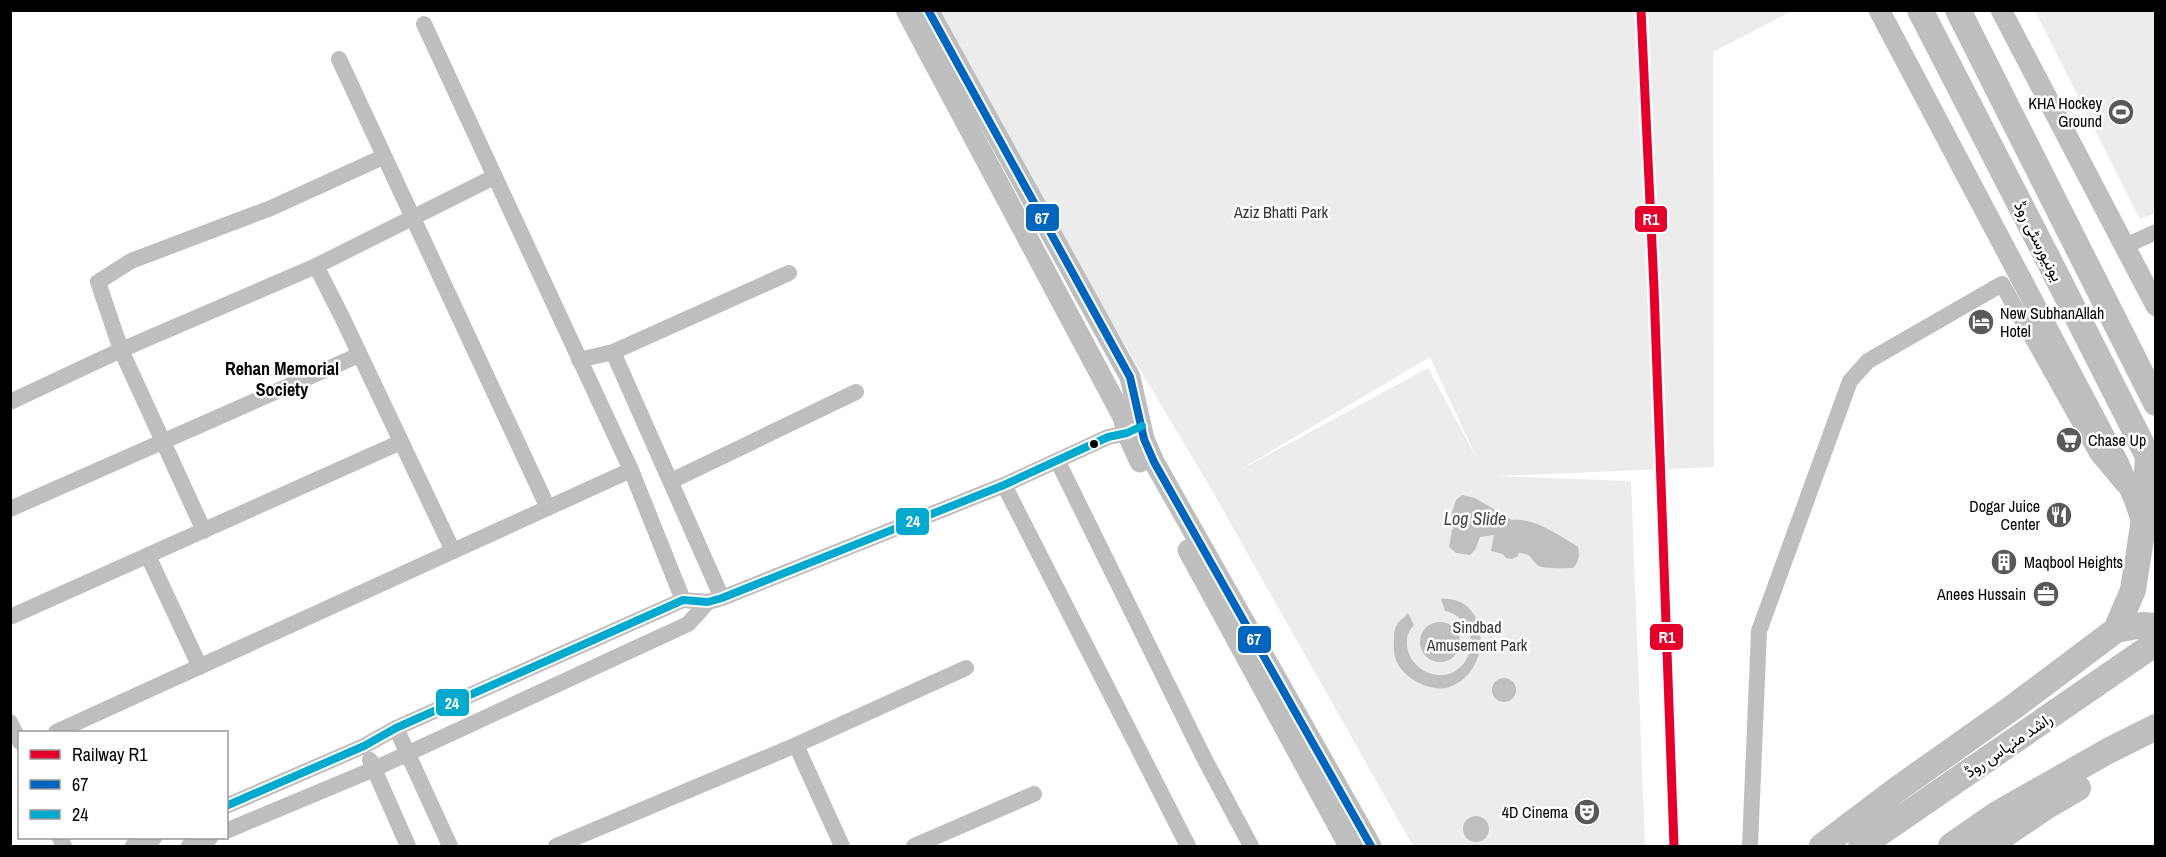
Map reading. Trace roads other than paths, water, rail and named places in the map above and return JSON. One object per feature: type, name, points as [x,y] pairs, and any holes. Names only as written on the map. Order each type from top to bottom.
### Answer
[{"type":"main road","name":"یونیورسٹی روڈ","points":[[1920,10],[2152,465]]},
{"type":"main road","name":"یونیورسٹی روڈ","points":[[1958,10],[2156,403]]},
{"type":"main road","points":[[2116,630],[2133,590],[2149,531],[2152,465]]},
{"type":"main road","points":[[1822,846],[2116,630],[2143,625],[2156,627]]},
{"type":"main road","name":"راشد منہاس روڈ","points":[[1861,846],[2156,643]]},
{"type":"main road","points":[[1951,846],[1997,814],[2108,751],[2156,727]]},
{"type":"main road","points":[[1988,846],[2048,806],[2156,742]]},
{"type":"street","points":[[906,10],[1123,417],[1144,439],[1154,462],[1371,846]]},
{"type":"street","points":[[928,10],[1130,377],[1139,460],[1349,846]]},
{"type":"street","points":[[1879,10],[2010,280],[2118,462],[2149,531]]},
{"type":"street","points":[[2001,10],[2156,306]]},
{"type":"street","points":[[424,24],[631,470],[683,600]]},
{"type":"street","points":[[339,59],[548,508]]},
{"type":"street","points":[[204,531],[121,350],[98,282],[131,261],[271,208],[383,157]]},
{"type":"street","points":[[10,402],[121,350],[316,266],[494,177]]},
{"type":"street","points":[[2125,246],[2156,232]]},
{"type":"street","points":[[316,266],[453,551]]},
{"type":"street","points":[[579,360],[613,352],[789,273]]},
{"type":"street","points":[[1750,846],[1759,631],[1850,381],[1868,361],[2010,280]]},
{"type":"street","points":[[613,352],[671,481],[715,600]]},
{"type":"street","points":[[10,509],[359,355]]},
{"type":"street","points":[[671,481],[855,392]]},
{"type":"street","points":[[228,830],[374,769],[688,624],[715,600],[1004,485],[1108,437],[1135,430]]},
{"type":"street","points":[[10,618],[401,442]]},
{"type":"street","points":[[1058,462],[1204,758],[1251,846]]},
{"type":"street","points":[[58,731],[631,470]]},
{"type":"street","points":[[1004,485],[1188,846]]},
{"type":"street","points":[[148,556],[200,667]]},
{"type":"street","points":[[228,805],[364,746],[396,728],[683,600],[715,600]]},
{"type":"street","points":[[556,846],[796,744],[966,668]]},
{"type":"street","points":[[10,722],[18,738]]},
{"type":"street","points":[[396,728],[450,846]]},
{"type":"street","points":[[796,744],[842,846]]},
{"type":"street","points":[[364,746],[408,846]]},
{"type":"street","points":[[914,846],[1034,794]]},
{"type":"street","points":[[133,846],[149,839]]},
{"type":"water","name":"Log Slide","points":[[1462,495],[1475,498],[1512,520],[1529,521],[1555,533],[1578,547],[1577,563],[1573,568],[1550,568],[1539,566],[1530,556],[1524,554],[1519,553],[1512,559],[1506,558],[1503,554],[1491,551],[1494,535],[1480,537],[1475,550],[1470,555],[1456,553],[1449,547],[1452,530],[1456,523],[1451,516],[1456,500]]},
{"type":"water","points":[[1441,599],[1458,601],[1470,609],[1477,621],[1481,636],[1474,666],[1464,679],[1449,687],[1437,688],[1418,683],[1400,668],[1394,653],[1394,636],[1397,625],[1408,613],[1414,625],[1407,638],[1408,652],[1416,665],[1422,670],[1438,675],[1454,672],[1461,667],[1469,653],[1470,635],[1461,619],[1445,611]]},
{"type":"water","points":[[1440,622],[1454,628],[1460,642],[1454,656],[1440,662],[1426,656],[1420,642],[1426,628]]},
{"type":"water","points":[[1504,678],[1509,679],[1515,685],[1515,695],[1509,701],[1504,702],[1499,701],[1493,695],[1492,690],[1493,685],[1499,679]]},
{"type":"water","points":[[1476,816],[1485,820],[1489,829],[1485,838],[1476,842],[1467,838],[1463,829],[1467,820]]},
{"type":"rail line","name":"R1","points":[[1641,10],[1654,288],[1674,846]]},
{"type":"place","name":"KHA Hockey Ground","points":[[2121,112]]},
{"type":"place","name":"New SubhanAllah Hotel","points":[[1981,322]]},
{"type":"place","name":"Chase Up","points":[[2069,440]]},
{"type":"place","name":"Dogar Juice Center","points":[[2059,515]]},
{"type":"place","name":"Maqbool Heights","points":[[2004,562]]},
{"type":"place","name":"Anees Hussain","points":[[2046,594]]},
{"type":"place","name":"4D Cinema","points":[[1587,812]]},
{"type":"district","name":"Rehan Memorial Society","points":[[282,379]]},
{"type":"park label","name":"Aziz Bhatti Park","points":[[1281,212]]},
{"type":"park label","name":"Sindbad Amusement Park","points":[[1477,636]]}]
